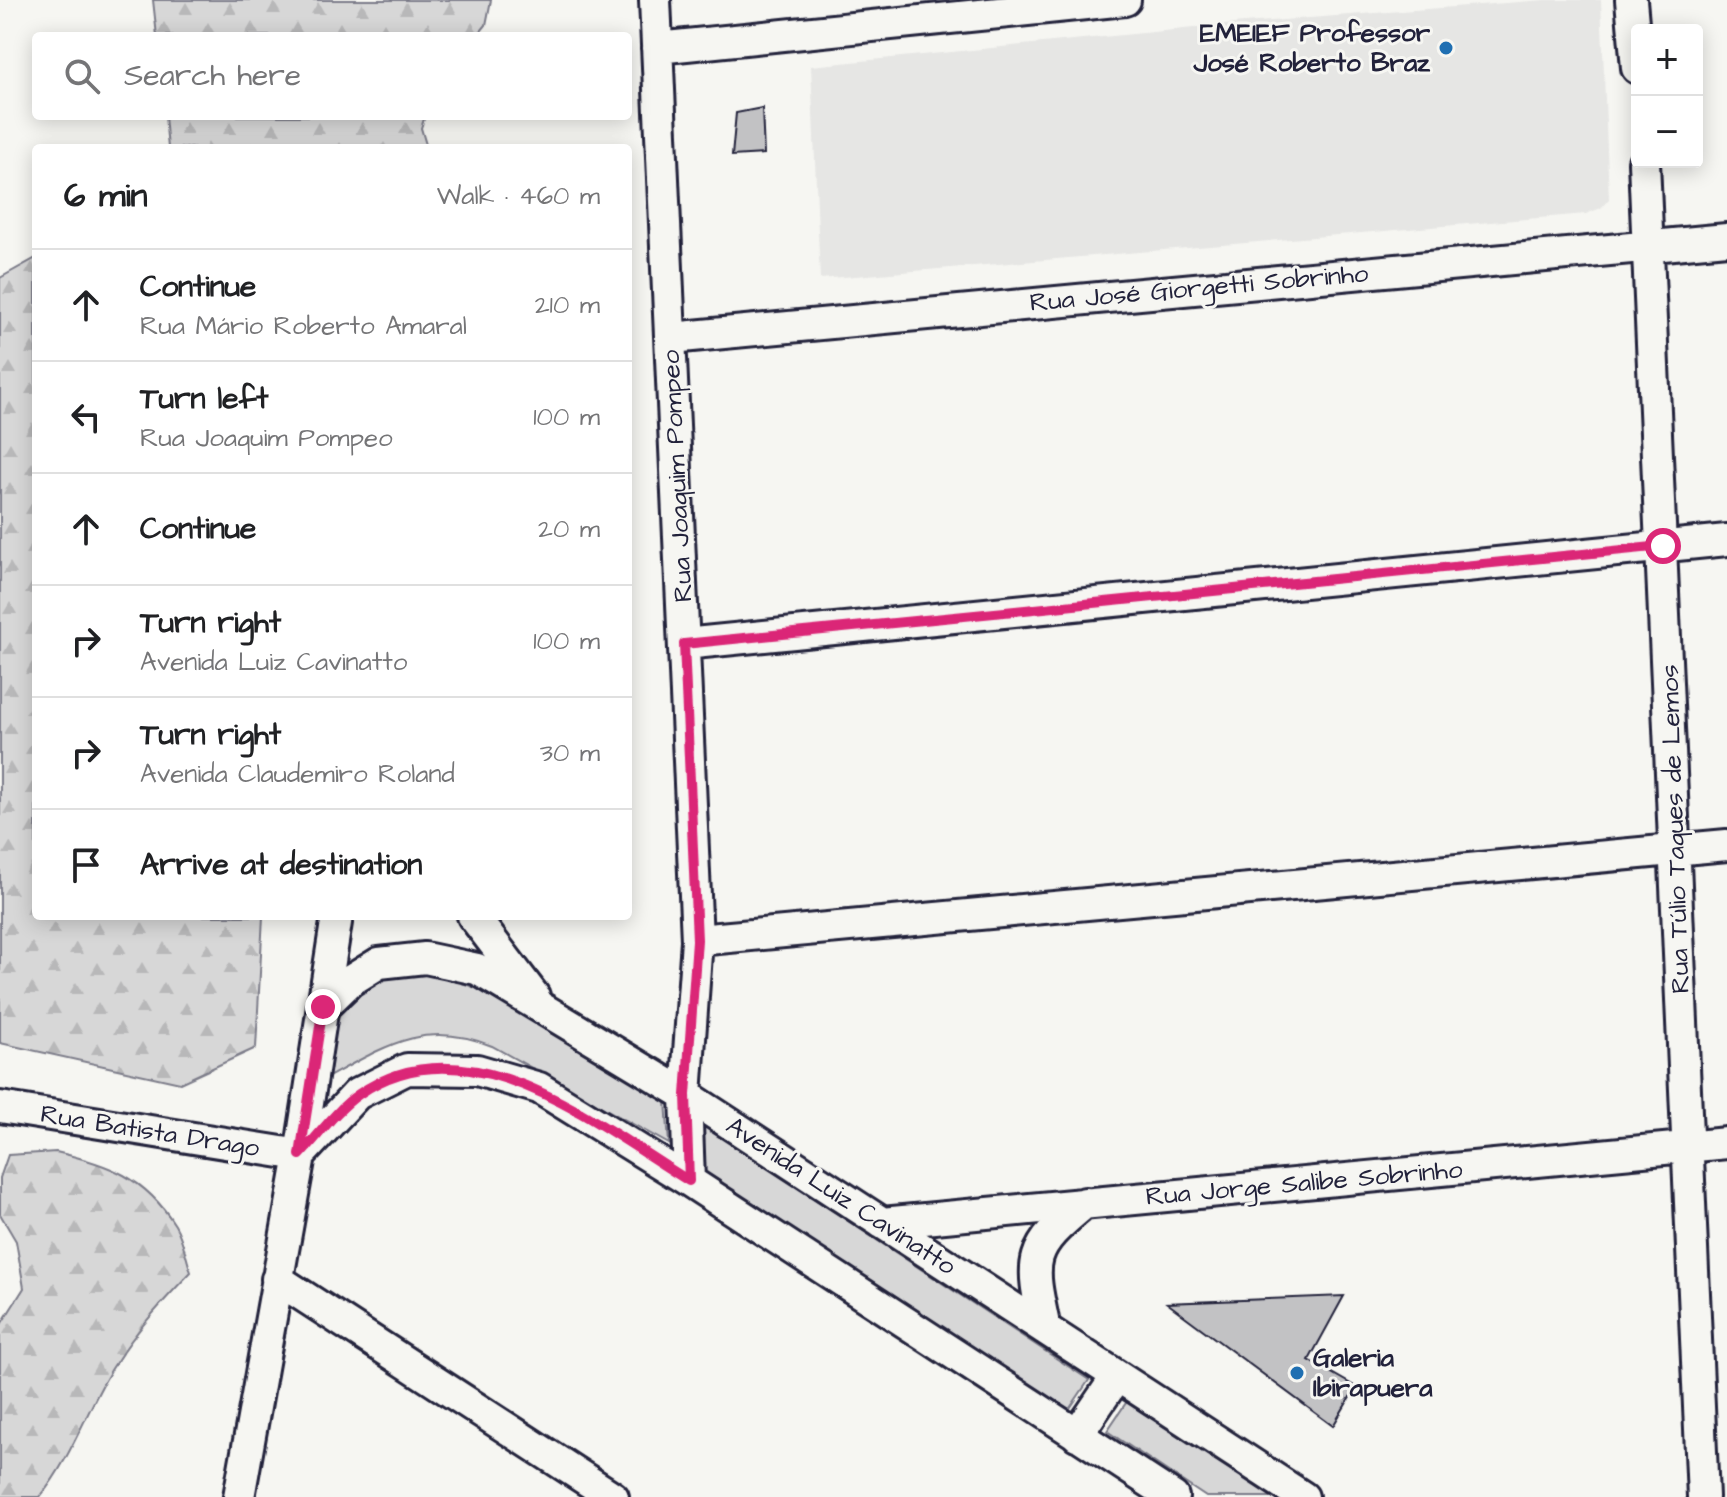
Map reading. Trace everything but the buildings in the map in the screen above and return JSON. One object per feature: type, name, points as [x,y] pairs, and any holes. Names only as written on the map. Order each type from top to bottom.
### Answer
[{"type":"street","name":"Rua Joaquim Pompeo","points":[[655,0],[697,940],[686,1095],[689,1181]]},
{"type":"street","points":[[657,48],[1125,0]]},
{"type":"street","points":[[1631,0],[1633,24]]},
{"type":"street","name":"Rua Túlio Taques de Lemos","points":[[1644,168],[1688,1147],[1714,1438],[1703,1497]]},
{"type":"street","name":"Rua José Giorgetti Sobrinho","points":[[671,338],[1727,239]]},
{"type":"street","points":[[684,644],[1727,540]]},
{"type":"street","points":[[697,940],[1727,845]]},
{"type":"street","points":[[239,1497],[300,1155],[336,920]]},
{"type":"street","points":[[476,920],[545,1010]]},
{"type":"street","name":"Avenida Luiz Cavinatto","points":[[323,1007],[350,981],[379,963],[425,958],[477,969],[686,1095],[1303,1497]]},
{"type":"street","points":[[300,1155],[357,1094],[407,1069],[477,1070],[539,1088],[689,1181],[1173,1497]]},
{"type":"street","name":"Rua Batista Drago","points":[[0,1107],[300,1155]]},
{"type":"street","name":"Rua Jorge Salibe Sobrinho","points":[[882,1223],[1727,1143]]},
{"type":"street","points":[[1045,1329],[1032,1270],[1050,1231],[1085,1203]]},
{"type":"street","points":[[277,1279],[613,1497]]},
{"type":"street","points":[[1077,1435],[1117,1376]]},
{"type":"shaded area","points":[[1545,0],[1601,0],[1609,199],[1601,208],[1586,214],[820,279],[811,66],[1244,23]]},
{"type":"green space","points":[[153,0],[491,0],[486,25],[480,32],[157,32]]},
{"type":"green space","points":[[165,120],[424,120],[421,128],[426,144],[168,144]]},
{"type":"green space","points":[[32,260],[32,920],[263,920],[256,1048],[180,1083],[0,1043],[0,278]]},
{"type":"green space","points":[[420,968],[496,995],[666,1101],[669,1144],[492,1046],[468,1038],[446,1035],[406,1040],[367,1056],[325,1079],[335,1014],[356,991],[382,973]]},
{"type":"green space","points":[[698,1122],[1089,1380],[1068,1411],[702,1170]]},
{"type":"green space","points":[[56,1152],[109,1168],[151,1195],[178,1230],[191,1272],[132,1339],[103,1384],[67,1456],[40,1497],[0,1497],[0,1326],[24,1288],[16,1241],[0,1214],[0,1178],[8,1155]]},
{"type":"green space","points":[[1130,1397],[1282,1497],[1206,1497],[1107,1431]]},
{"type":"place","name":"EMEIEF Professor José Roberto Braz","points":[[1446,48]]},
{"type":"place","name":"Galeria Ibirapuera","points":[[1297,1373]]},
{"type":"route","points":[[323,1007],[300,1155],[357,1094],[407,1069],[477,1070],[539,1088],[689,1181],[686,1095],[697,940],[684,644],[1663,546]]}]
